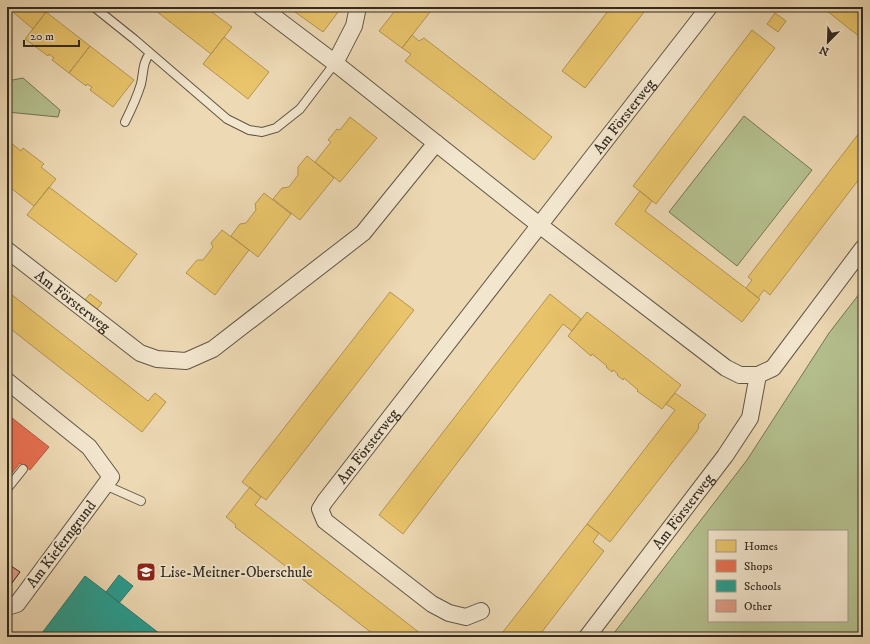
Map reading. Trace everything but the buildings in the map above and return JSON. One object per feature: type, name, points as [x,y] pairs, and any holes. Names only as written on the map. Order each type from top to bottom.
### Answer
[{"type":"street","points":[[261,7],[335,63],[538,224],[726,368],[740,375],[758,375],[773,368],[863,248]]},
{"type":"street","points":[[335,63],[354,26],[358,7]]},
{"type":"street","name":"Am Försterweg","points":[[481,611],[466,618],[449,613],[432,604],[325,521],[320,509],[440,355],[538,224],[709,7]]},
{"type":"street","name":"Am Försterweg","points":[[7,250],[140,352],[157,360],[186,361],[213,349],[363,233],[436,143]]},
{"type":"street","name":"Am Försterweg","points":[[587,637],[725,456],[750,418],[758,375]]},
{"type":"street","points":[[7,381],[89,448],[108,480]]},
{"type":"street","name":"Am Kieferngrund","points":[[7,607],[17,604],[108,480]]},
{"type":"lane","points":[[94,7],[228,119],[249,130],[262,132],[276,128],[300,109],[335,63]]},
{"type":"lane","points":[[125,122],[136,100],[142,80],[144,61],[150,53]]},
{"type":"lane","points":[[7,489],[23,469]]},
{"type":"lane","points":[[108,480],[141,501]]},
{"type":"green space","points":[[23,78],[60,110],[58,117],[7,112],[7,81]]},
{"type":"green space","points":[[744,116],[812,170],[737,266],[669,212]]},
{"type":"green space","points":[[863,289],[863,637],[611,637],[747,460],[829,333]]},
{"type":"place","name":"Lise-Meitner-Oberschule","points":[[146,572]]}]
